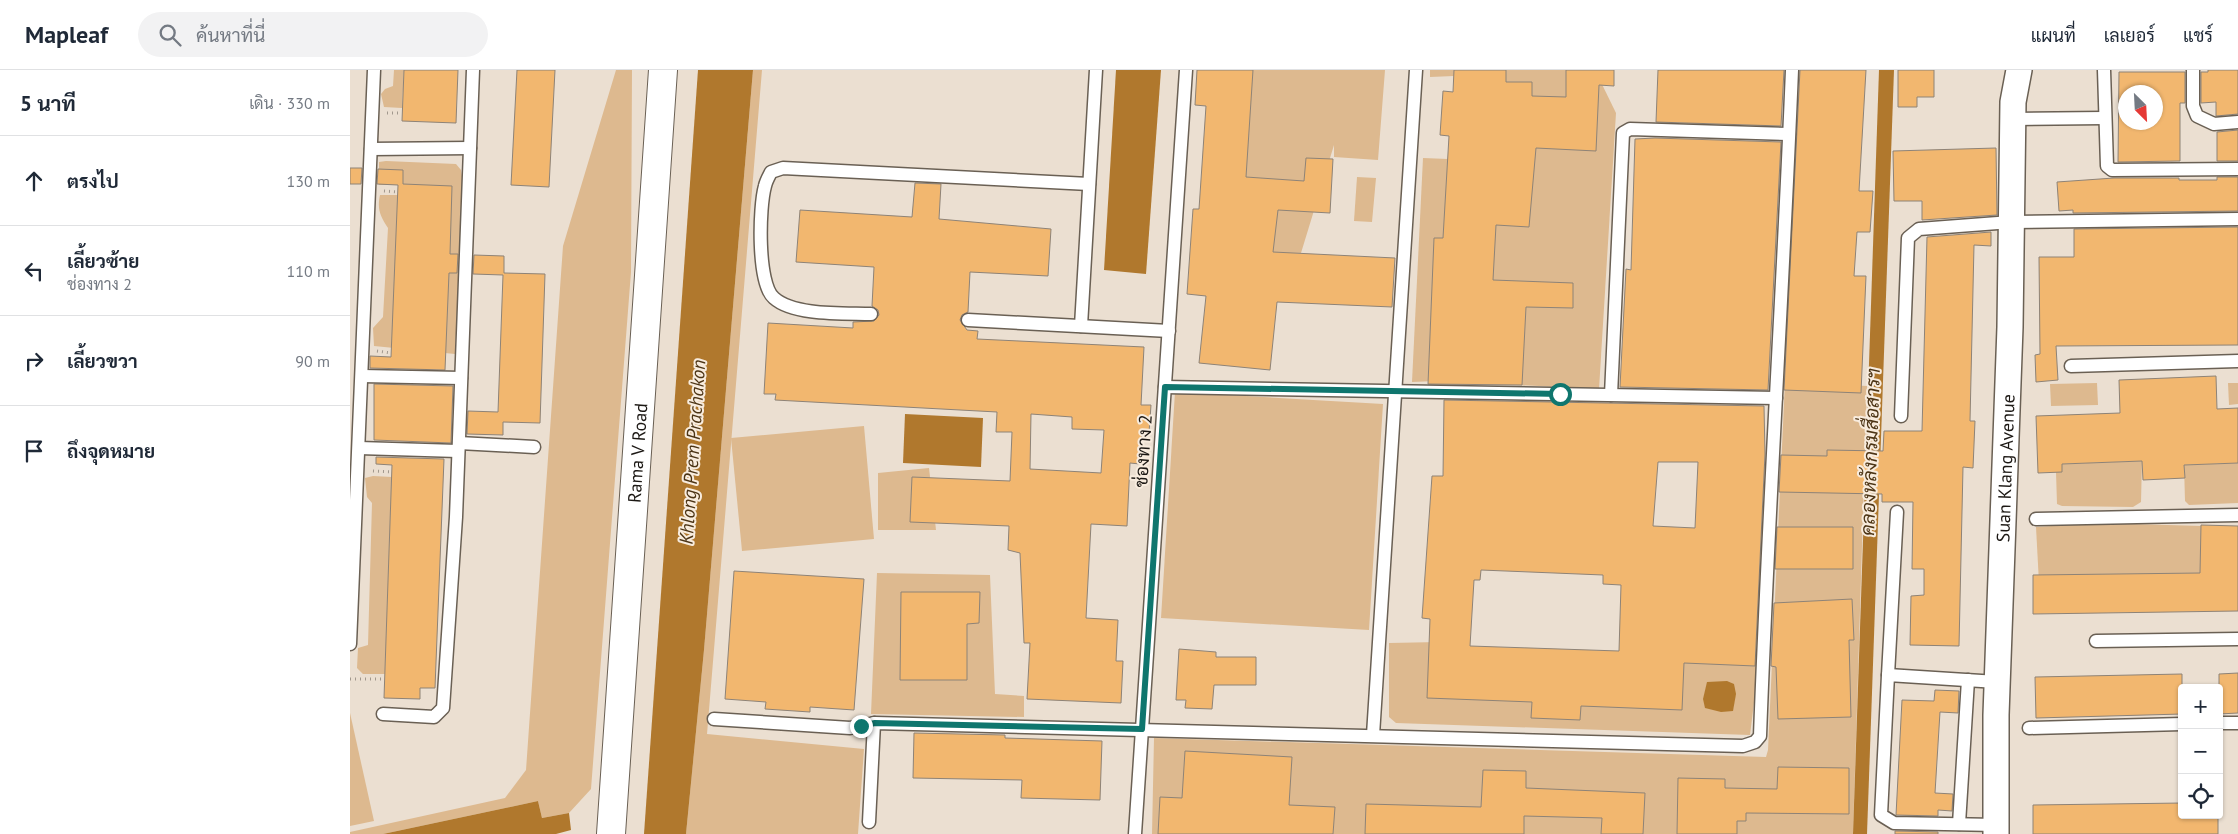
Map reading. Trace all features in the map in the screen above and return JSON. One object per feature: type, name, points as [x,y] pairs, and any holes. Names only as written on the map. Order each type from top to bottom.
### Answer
[{"type":"main road","name":"Rama V Road","points":[[611,834],[664,70]]},
{"type":"street","name":"Suan Klang Avenue","points":[[2005,70],[2013,110]]},
{"type":"street","name":"Suan Klang Avenue","points":[[1996,829],[1997,682],[2010,327],[2013,110],[2019,70]]},
{"type":"lane","points":[[350,644],[359,448],[356,408],[362,376],[374,70]]},
{"type":"lane","points":[[383,714],[434,717],[443,708],[458,447],[473,70]]},
{"type":"lane","points":[[1081,326],[1096,70]]},
{"type":"lane","name":"ช่องทาง 2","points":[[1135,834],[1186,70]]},
{"type":"lane","points":[[1373,735],[1416,70]]},
{"type":"lane","points":[[714,719],[850,728],[874,723],[1743,746],[1755,742],[1760,736],[1768,512],[1782,312],[1792,70]]},
{"type":"lane","points":[[2104,70],[2106,166],[2112,170],[2238,169]]},
{"type":"lane","points":[[2193,70],[2193,106],[2197,116],[2214,124],[2238,122]]},
{"type":"lane","points":[[2013,110],[2104,118]]},
{"type":"lane","points":[[1611,395],[1623,133],[1630,129],[1789,134]]},
{"type":"lane","points":[[371,149],[470,148]]},
{"type":"lane","points":[[871,314],[796,310],[773,298],[765,282],[760,249],[765,187],[772,172],[783,168],[1089,184]]},
{"type":"lane","points":[[1901,416],[1908,238],[1920,229],[2011,222],[2238,219]]},
{"type":"lane","points":[[968,320],[1169,332]]},
{"type":"lane","points":[[2071,366],[2238,361]]},
{"type":"lane","points":[[362,376],[461,378]]},
{"type":"lane","points":[[1165,387],[1776,398]]},
{"type":"lane","points":[[359,448],[534,447]]},
{"type":"lane","points":[[1897,512],[1881,816],[1894,823],[1959,824],[1996,829]]},
{"type":"lane","points":[[2036,518],[2238,515]]},
{"type":"lane","points":[[2096,641],[2238,639]]},
{"type":"lane","points":[[1888,675],[1997,682]]},
{"type":"lane","points":[[1959,824],[1968,680]]},
{"type":"lane","points":[[869,822],[874,723]]},
{"type":"lane","points":[[2223,723],[2238,723]]},
{"type":"lane","points":[[2029,728],[2178,724]]},
{"type":"path","points":[[350,679],[385,679]]},
{"type":"shaded area","points":[[394,70],[404,70],[402,108],[384,107],[381,94],[385,89],[393,86]]},
{"type":"shaded area","points":[[616,70],[632,70],[631,272],[591,789],[569,813],[542,818],[538,801],[383,834],[350,834],[350,832],[505,798],[526,770],[563,246]]},
{"type":"shaded area","points":[[753,70],[762,70],[707,734],[864,749],[858,834],[686,834],[704,650]]},
{"type":"shaded area","points":[[1241,70],[1385,70],[1378,160],[1334,157],[1334,145],[1301,253],[1227,256]]},
{"type":"shaded area","points":[[1430,70],[1454,70],[1454,76],[1430,77]]},
{"type":"shaded area","points":[[1496,70],[1595,70],[1616,113],[1599,389],[1497,384],[1471,309]]},
{"type":"shaded area","points":[[1423,158],[1448,159],[1436,381],[1412,382]]},
{"type":"shaded area","points":[[379,162],[456,164],[461,170],[463,183],[455,354],[374,346],[373,328],[383,317],[388,228],[380,212],[379,200],[380,195],[398,195],[398,185],[379,185]]},
{"type":"shaded area","points":[[1357,177],[1376,178],[1372,222],[1354,221]]},
{"type":"shaded area","points":[[1785,382],[1867,386],[1853,834],[1152,834],[1154,738],[1766,757],[1768,750]]},
{"type":"shaded area","points":[[2097,383],[2098,405],[2051,406],[2050,384]]},
{"type":"shaded area","points":[[2228,383],[2238,383],[2238,404],[2229,405]]},
{"type":"shaded area","points":[[1175,392],[1383,404],[1369,630],[1161,618]]},
{"type":"shaded area","points":[[864,426],[874,539],[742,551],[731,438]]},
{"type":"shaded area","points":[[2142,461],[2141,502],[2133,507],[2062,506],[2057,504],[2056,472],[2062,472],[2062,464]]},
{"type":"shaded area","points":[[2238,463],[2238,503],[2189,505],[2185,501],[2184,465]]},
{"type":"shaded area","points":[[929,468],[936,530],[878,530],[878,473]]},
{"type":"shaded area","points":[[373,476],[392,477],[385,674],[363,674],[357,668],[358,648],[368,645],[372,503],[367,497],[365,478]]},
{"type":"shaded area","points":[[2097,523],[2202,526],[2238,577],[2039,583],[2036,527]]},
{"type":"shaded area","points":[[877,573],[990,575],[995,694],[1024,696],[1024,717],[871,714]]},
{"type":"shaded area","points":[[1439,642],[1438,692],[1676,657],[1759,662],[1750,735],[1396,723],[1389,717],[1389,643]]},
{"type":"shaded area","points":[[350,713],[374,821],[350,826]]},
{"type":"water","name":"Khlong Prem Prachakon","points":[[698,70],[753,70],[704,650],[686,834],[644,834]]},
{"type":"water","points":[[1116,70],[1161,70],[1146,274],[1104,270]]},
{"type":"water","name":"คลองหลังกรมสื่อสารฯ","points":[[1879,70],[1894,70],[1867,834],[1853,834]]},
{"type":"water","points":[[905,414],[983,418],[981,467],[903,463]]},
{"type":"water","points":[[1727,681],[1734,684],[1736,694],[1733,711],[1721,712],[1705,708],[1703,699],[1707,682]]},
{"type":"water","points":[[538,801],[542,818],[569,813],[571,830],[556,834],[383,834]]},
{"type":"building","points":[[404,70],[458,70],[456,123],[402,121]]},
{"type":"building","points":[[517,70],[555,70],[549,187],[511,185]]},
{"type":"building","points":[[1197,70],[1253,70],[1246,177],[1304,181],[1306,158],[1333,159],[1330,213],[1278,210],[1273,252],[1395,258],[1392,307],[1277,302],[1270,370],[1199,363],[1206,296],[1187,294],[1193,209],[1199,209],[1206,106],[1195,105]]},
{"type":"building","points":[[1454,70],[1506,70],[1506,82],[1532,82],[1532,96],[1566,97],[1566,70],[1614,70],[1614,86],[1599,85],[1596,151],[1536,148],[1529,227],[1496,225],[1493,280],[1573,283],[1573,308],[1526,307],[1522,385],[1428,384],[1434,238],[1443,238],[1449,136],[1440,135],[1443,91],[1453,92]]},
{"type":"building","points":[[1658,70],[1784,70],[1781,126],[1656,122]]},
{"type":"building","points":[[1800,70],[1866,70],[1859,191],[1873,191],[1870,232],[1857,232],[1854,276],[1866,276],[1861,393],[1784,390]]},
{"type":"building","points":[[1898,70],[1934,70],[1934,97],[1917,97],[1917,107],[1898,107]]},
{"type":"building","points":[[2208,70],[2238,70],[2238,114],[2216,116],[2216,102],[2201,103],[2201,72],[2208,72]]},
{"type":"building","points":[[2119,72],[2185,72],[2185,103],[2180,103],[2180,161],[2118,162],[2118,130],[2163,130],[2163,85],[2119,85]]},
{"type":"building","points":[[2238,130],[2238,161],[2217,161],[2217,132]]},
{"type":"building","points":[[1635,139],[1781,142],[1768,390],[1620,387],[1626,269],[1631,270]]},
{"type":"building","points":[[1996,148],[1997,215],[1922,220],[1922,201],[1894,201],[1893,151]]},
{"type":"building","points":[[350,168],[362,168],[361,184],[350,184]]},
{"type":"building","points":[[378,169],[403,170],[403,184],[452,186],[450,254],[458,254],[457,273],[449,273],[445,370],[370,368],[370,356],[391,357],[398,185],[377,184]]},
{"type":"building","points":[[2217,177],[2238,177],[2238,211],[2073,213],[2073,210],[2059,211],[2057,182],[2114,178],[2217,180]]},
{"type":"building","points":[[915,183],[941,184],[939,219],[1051,229],[1048,276],[970,272],[968,312],[962,315],[960,320],[967,330],[978,331],[977,339],[1144,347],[1141,405],[1151,405],[1149,433],[1142,432],[1140,464],[1130,463],[1127,526],[1091,524],[1086,618],[1118,620],[1116,661],[1123,661],[1121,703],[1027,699],[1030,643],[1024,643],[1020,553],[1008,550],[1009,526],[910,522],[912,477],[1010,481],[1012,432],[996,432],[997,412],[775,400],[776,394],[764,394],[768,323],[853,328],[853,322],[874,321],[879,315],[878,310],[872,306],[874,267],[796,262],[800,210],[912,217]],"holes":[[[1031,414],[1072,417],[1072,429],[1104,430],[1101,473],[1030,469]]]},
{"type":"building","points":[[2238,227],[2238,345],[2056,346],[2058,380],[2036,382],[2035,355],[2040,354],[2039,257],[2074,257],[2074,229]]},
{"type":"building","points":[[1991,232],[1991,246],[1974,245],[1970,421],[1975,421],[1973,468],[1963,467],[1959,646],[1910,645],[1911,596],[1924,595],[1924,569],[1912,569],[1913,502],[1882,502],[1882,494],[1779,492],[1781,455],[1827,456],[1827,450],[1883,451],[1884,431],[1922,431],[1927,237]]},
{"type":"building","points":[[474,255],[504,256],[504,273],[545,274],[540,423],[503,422],[503,435],[467,434],[468,411],[498,412],[503,275],[473,274]]},
{"type":"building","points":[[2216,376],[2217,409],[2238,408],[2238,463],[2184,465],[2185,478],[2143,480],[2142,461],[2062,464],[2062,472],[2038,473],[2036,416],[2120,413],[2119,380]]},
{"type":"building","points":[[374,384],[453,386],[451,443],[374,440]]},
{"type":"building","points":[[1444,400],[1764,406],[1765,454],[1755,666],[1684,663],[1682,710],[1581,706],[1580,720],[1531,718],[1532,702],[1427,698],[1430,619],[1422,618],[1432,476],[1443,476]],"holes":[[[1658,462],[1698,462],[1695,528],[1653,526]],[[1481,570],[1603,575],[1603,584],[1621,585],[1619,651],[1470,646],[1474,580],[1480,580]]]},
{"type":"building","points":[[376,457],[444,459],[435,688],[420,688],[420,699],[384,698],[392,465],[376,464]]},
{"type":"building","points":[[2201,525],[2238,526],[2238,611],[2033,614],[2033,575],[2200,573]]},
{"type":"building","points":[[1777,527],[1853,527],[1853,569],[1775,569]]},
{"type":"building","points":[[734,571],[864,579],[854,710],[810,707],[810,712],[765,709],[766,702],[725,699]]},
{"type":"building","points":[[901,592],[980,592],[979,623],[967,624],[967,680],[900,680]]},
{"type":"building","points":[[1852,599],[1854,640],[1849,640],[1851,717],[1778,719],[1776,667],[1771,666],[1774,603]]},
{"type":"building","points":[[1179,649],[1216,652],[1216,657],[1256,657],[1256,685],[1214,685],[1212,709],[1185,708],[1186,700],[1176,700]]},
{"type":"building","points":[[2238,673],[2238,713],[2223,714],[2223,684],[2219,684],[2219,674]]},
{"type":"building","points":[[2182,674],[2182,684],[2178,684],[2178,714],[2036,718],[2035,677]]},
{"type":"building","points":[[1935,690],[1959,691],[1958,713],[1940,712],[1935,793],[1953,794],[1952,811],[1938,810],[1938,816],[1896,815],[1902,700],[1934,701]]},
{"type":"building","points":[[914,733],[1005,735],[1005,738],[1102,741],[1100,800],[1021,798],[1022,780],[913,778]]},
{"type":"building","points":[[1185,751],[1292,757],[1289,805],[1335,807],[1333,834],[1158,834],[1160,797],[1182,798]]},
{"type":"building","points":[[1778,767],[1849,768],[1849,814],[1746,813],[1746,821],[1737,821],[1737,834],[1677,834],[1678,778],[1725,779],[1725,788],[1777,789]]},
{"type":"building","points":[[1483,770],[1526,771],[1526,788],[1645,793],[1643,834],[1601,834],[1602,818],[1524,816],[1524,834],[1365,834],[1366,804],[1481,807]]},
{"type":"building","points":[[2178,803],[2178,819],[2218,819],[2218,834],[2033,834],[2033,805]]},
{"type":"building","points":[[1895,831],[1938,832],[1938,834],[1895,834]]},
{"type":"route","points":[[861,726],[875,723],[1142,729],[1165,387],[1560,394]]}]
